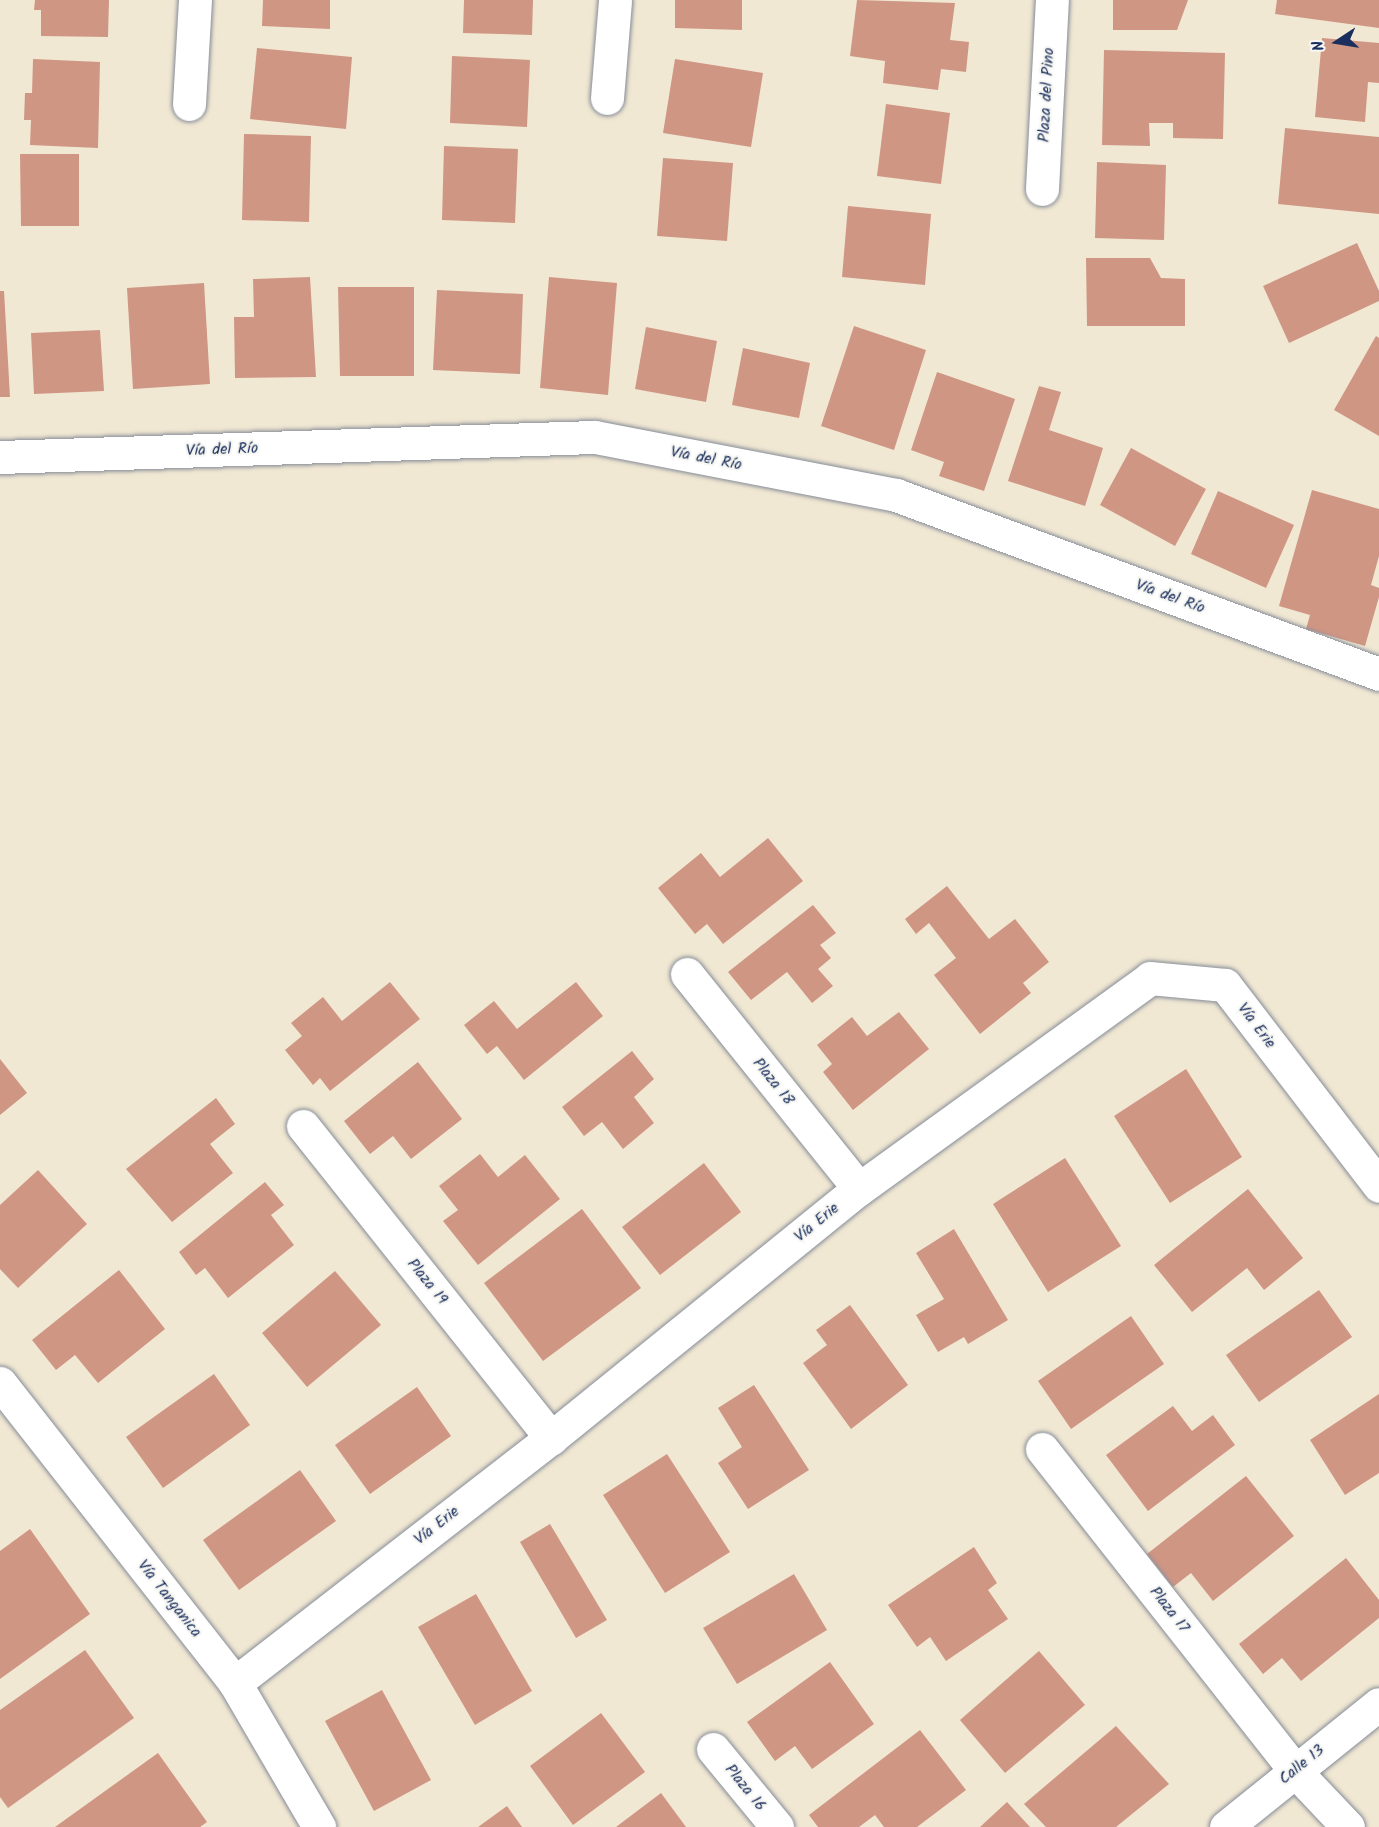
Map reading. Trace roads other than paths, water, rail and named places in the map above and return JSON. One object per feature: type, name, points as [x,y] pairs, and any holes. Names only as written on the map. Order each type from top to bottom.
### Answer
[{"type":"street","points":[[189,104],[195,0]]},
{"type":"street","points":[[607,99],[615,0]]},
{"type":"street","name":"Plaza del Pino","points":[[1042,189],[1052,0]]},
{"type":"street","name":"Vía del Río","points":[[0,457],[595,437],[896,495],[1379,674]]},
{"type":"street","name":"Plaza 18","points":[[687,974],[859,1189]]},
{"type":"street","name":"Vía Erie","points":[[235,1683],[551,1438],[859,1189],[1150,978],[1225,985],[1379,1186]]},
{"type":"street","name":"Plaza 19","points":[[303,1126],[551,1438]]},
{"type":"street","name":"Vía Tanganica","points":[[0,1383],[235,1683],[319,1827]]},
{"type":"street","name":"Plaza 17","points":[[1042,1449],[1295,1771],[1348,1827]]},
{"type":"street","name":"Calle 13","points":[[1226,1827],[1379,1704]]},
{"type":"street","name":"Plaza 16","points":[[713,1749],[777,1827]]}]
